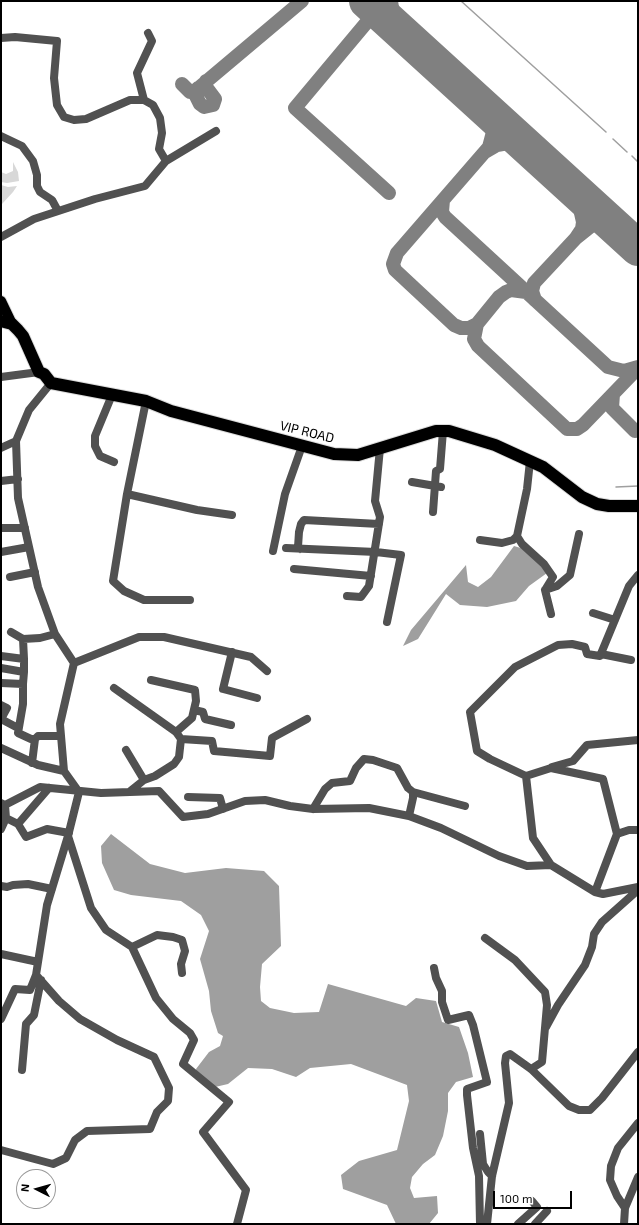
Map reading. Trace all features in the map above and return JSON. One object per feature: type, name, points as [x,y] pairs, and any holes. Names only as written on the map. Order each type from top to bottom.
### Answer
[{"type":"highway","points":[[6,322],[23,336],[39,372],[44,374],[51,383]]},
{"type":"highway","name":"VIP ROAD","points":[[51,383],[146,401],[171,410],[334,454],[358,455],[443,431],[463,434],[495,445],[543,467],[582,497],[597,504],[609,506],[638,506]]},
{"type":"main road","points":[[1,300],[6,322]]},
{"type":"street","points":[[144,100],[137,72],[152,41],[148,33]]},
{"type":"street","points":[[1,38],[15,37],[57,42],[55,85],[57,104],[64,117],[74,120],[86,119],[130,100],[144,100],[153,105],[160,118],[162,133],[159,149],[166,161]]},
{"type":"street","points":[[1,237],[34,219],[95,199],[145,186],[166,161],[216,131]]},
{"type":"street","points":[[1,136],[22,146],[33,161],[37,175],[36,186],[40,192],[52,200],[58,211]]},
{"type":"street","points":[[1,377],[39,372]]},
{"type":"street","points":[[22,1070],[26,1024],[34,1014],[38,962],[47,905],[69,834],[79,792],[64,771],[60,724],[74,663],[55,634],[35,572],[18,498],[16,441],[29,410],[51,383]]},
{"type":"street","points":[[112,395],[95,436],[95,446],[100,456],[114,462]]},
{"type":"street","points":[[146,401],[127,494],[113,582],[124,592],[144,600],[190,600]]},
{"type":"street","points":[[433,512],[438,487],[436,471],[440,469],[443,431]]},
{"type":"street","points":[[1,448],[16,441]]},
{"type":"street","points":[[273,551],[285,494],[302,446]]},
{"type":"street","points":[[346,596],[361,597],[369,586],[376,552],[380,518],[375,501],[380,448]]},
{"type":"street","points":[[480,540],[502,543],[513,540],[517,536],[527,489],[530,461]]},
{"type":"street","points":[[1,481],[18,479]]},
{"type":"street","points":[[412,482],[438,487]]},
{"type":"street","points":[[127,494],[196,510],[232,515]]},
{"type":"street","points":[[300,549],[298,547],[299,532],[301,524],[304,520],[379,524]]},
{"type":"street","points":[[1,528],[25,528]]},
{"type":"street","points":[[545,590],[557,586],[570,575],[579,534]]},
{"type":"street","points":[[517,536],[522,544],[544,564],[553,577],[545,590],[551,614]]},
{"type":"street","points":[[1,552],[29,547]]},
{"type":"street","points":[[286,548],[376,552],[401,555],[387,622]]},
{"type":"street","points":[[294,569],[371,576]]},
{"type":"street","points":[[10,577],[35,572]]},
{"type":"street","points":[[601,654],[629,586],[638,575]]},
{"type":"street","points":[[593,613],[615,620]]},
{"type":"street","points":[[11,632],[23,639],[40,638],[55,634]]},
{"type":"street","points":[[74,663],[139,637],[164,637],[251,657],[267,671]]},
{"type":"street","points":[[23,639],[23,704],[18,733],[35,739]]},
{"type":"street","points":[[631,660],[601,654],[600,656],[587,654],[585,647],[572,644],[558,645],[537,657],[515,666],[470,712],[477,751],[490,759],[526,776],[573,761],[587,745],[638,740]]},
{"type":"street","points":[[232,652],[223,689],[257,698]]},
{"type":"street","points":[[1,656],[24,659]]},
{"type":"street","points":[[1,668],[24,672]]},
{"type":"street","points":[[151,680],[195,690],[196,701],[192,718],[176,732]]},
{"type":"street","points":[[1,683],[24,684]]},
{"type":"street","points":[[114,688],[176,732],[181,739],[179,757],[174,764],[155,776],[144,780],[129,792]]},
{"type":"street","points":[[1,705],[7,708],[1,719],[18,728]]},
{"type":"street","points":[[194,710],[203,712],[205,719],[232,725]]},
{"type":"street","points":[[181,739],[212,741],[214,751],[270,756],[272,738],[306,719]]},
{"type":"street","points":[[35,739],[38,736],[61,736]]},
{"type":"street","points":[[32,763],[35,739]]},
{"type":"street","points":[[1,748],[32,763],[64,771]]},
{"type":"street","points":[[126,750],[144,780]]},
{"type":"street","points":[[314,809],[325,789],[332,783],[350,781],[356,768],[364,759],[373,760],[397,768],[408,788],[413,792],[465,806]]},
{"type":"street","points":[[551,768],[603,779],[617,834],[595,892]]},
{"type":"street","points":[[526,776],[533,838],[551,865],[595,892],[603,894],[638,888]]},
{"type":"street","points":[[1,829],[6,818],[3,804],[40,787],[79,792],[159,791],[183,817],[208,814],[245,801],[265,800],[290,806],[314,809],[369,808],[409,816],[441,828],[499,856],[527,866],[551,865]]},
{"type":"street","points":[[18,824],[49,788]]},
{"type":"street","points":[[409,816],[413,792]]},
{"type":"street","points":[[188,797],[220,798],[223,809]]},
{"type":"street","points":[[6,818],[18,824],[26,837],[47,829],[69,834]]},
{"type":"street","points":[[617,834],[630,830],[638,830]]},
{"type":"street","points":[[69,834],[90,908],[106,930],[132,947],[156,998],[173,1019],[190,1033],[194,1040],[183,1064],[230,1102],[203,1132],[246,1190],[237,1224]]},
{"type":"street","points":[[1,886],[7,887],[28,884],[52,889]]},
{"type":"street","points":[[546,1026],[558,1005],[585,965],[592,947],[594,934],[602,922],[638,888]]},
{"type":"street","points":[[132,947],[157,935],[182,940],[185,951],[181,964],[182,973]]},
{"type":"street","points":[[485,938],[515,960],[545,992],[547,1005],[542,1062],[531,1069]]},
{"type":"street","points":[[1,954],[38,962]]},
{"type":"street","points":[[434,968],[436,978],[442,991],[442,1002],[448,1020],[469,1015],[473,1025],[487,1082],[467,1089],[472,1141],[480,1176],[480,1224]]},
{"type":"street","points":[[1,1019],[15,989],[30,990],[38,977]]},
{"type":"street","points":[[1,1150],[53,1164],[66,1158],[75,1140],[86,1131],[150,1129],[157,1112],[168,1100],[169,1088],[154,1057],[117,1040],[80,1019],[59,1001],[38,977]]},
{"type":"street","points":[[487,1224],[492,1176],[509,1103],[505,1063],[506,1056],[510,1054],[531,1069],[569,1106],[579,1110],[590,1110],[602,1098],[638,1052]]},
{"type":"street","points":[[625,1208],[617,1196],[610,1180],[611,1166],[618,1148],[638,1123]]},
{"type":"street","points":[[480,1134],[483,1164],[492,1176]]},
{"type":"street","points":[[624,1224],[625,1208],[638,1177]]},
{"type":"street","points":[[518,1224],[537,1207],[532,1201]]},
{"type":"street","points":[[535,1224],[547,1211]]},
{"type":"shaded area","points":[[13,162],[18,172],[19,181],[7,183],[1,182],[1,172],[6,174],[13,171]]},
{"type":"shaded area","points":[[1,185],[8,187],[17,186],[2,204]]},
{"type":"shaded area","points":[[514,546],[534,552],[547,573],[529,586],[516,601],[487,607],[460,605],[446,594],[418,639],[403,646],[411,630],[466,565],[468,582],[478,587],[491,577]]},
{"type":"shaded area","points":[[111,834],[150,864],[185,873],[226,868],[264,871],[279,886],[281,946],[262,964],[260,987],[261,1001],[270,1008],[294,1013],[319,1012],[328,984],[406,1006],[416,998],[436,1001],[442,1022],[459,1027],[468,1053],[473,1077],[456,1082],[448,1093],[448,1111],[443,1136],[435,1155],[423,1164],[412,1177],[410,1188],[414,1198],[437,1196],[438,1213],[429,1224],[396,1224],[387,1205],[343,1189],[341,1175],[359,1161],[397,1150],[409,1101],[407,1085],[351,1064],[310,1068],[296,1077],[272,1069],[248,1068],[228,1084],[215,1087],[197,1074],[196,1069],[209,1052],[220,1046],[223,1036],[218,1033],[211,1011],[209,991],[200,959],[209,931],[201,915],[181,901],[131,895],[114,890],[102,863],[101,846]]},
{"type":"waterway","points":[[461,1],[606,132]]},
{"type":"waterway","points":[[613,139],[627,152]]},
{"type":"waterway","points":[[632,156],[638,162]]},
{"type":"waterway","points":[[616,487],[638,486]]},
{"type":"taxiway","points":[[182,84],[190,92],[195,91],[302,1]]},
{"type":"taxiway","points":[[391,1],[395,27]]},
{"type":"taxiway","points":[[377,10],[295,108],[389,193]]},
{"type":"taxiway","points":[[198,88],[196,96],[200,104],[204,107],[213,105],[215,99],[206,87],[206,81]]},
{"type":"taxiway","points":[[477,324],[469,328],[461,328],[454,325],[395,270],[393,264],[397,253],[489,147],[493,132],[493,116]]},
{"type":"taxiway","points":[[485,152],[497,145],[514,142],[523,143]]},
{"type":"taxiway","points":[[576,191],[583,222],[582,229],[576,238]]},
{"type":"taxiway","points":[[443,200],[442,212],[445,217],[608,367],[624,371],[638,367]]},
{"type":"taxiway","points":[[535,300],[532,291],[534,283],[576,238],[591,226],[600,223],[612,225]]},
{"type":"taxiway","points":[[526,292],[511,290],[499,297],[477,324],[474,339],[478,346],[567,429],[577,429],[583,425],[638,368]]},
{"type":"taxiway","points":[[613,394],[612,408],[635,431]]},
{"type":"runway","points":[[367,1],[638,248]]}]
